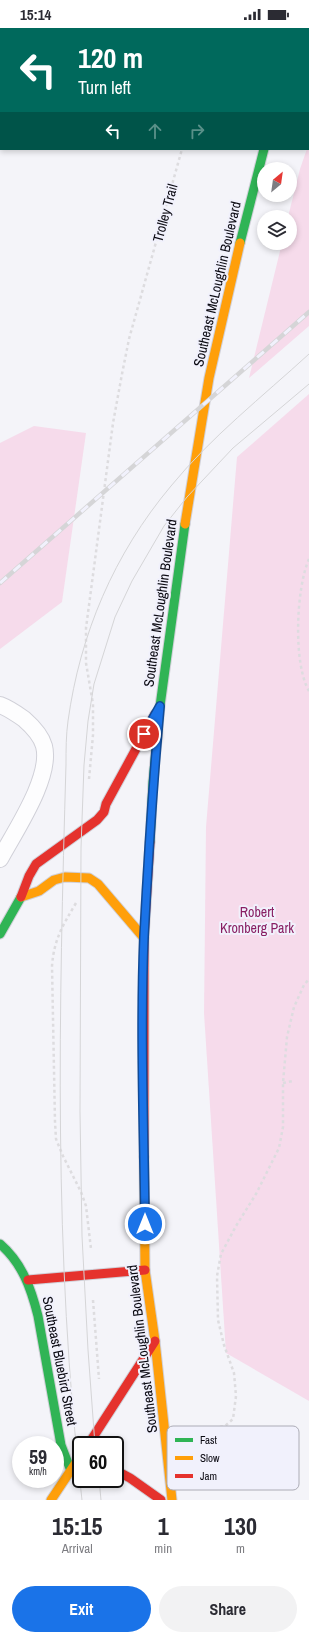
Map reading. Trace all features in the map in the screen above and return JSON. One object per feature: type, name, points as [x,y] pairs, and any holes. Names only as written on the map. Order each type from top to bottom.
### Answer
[{"type":"main road","name":"Southeast McLoughlin Boulevard","points":[[167,1453],[155,1341],[145,1270],[143,1073],[144,938],[153,782],[160,706],[188,499],[209,378],[233,271],[264,150]]},
{"type":"main road","points":[[0,934],[21,896],[29,876],[36,864],[97,820],[104,812],[106,804],[160,706]]},
{"type":"main road","points":[[21,896],[39,891],[54,880],[73,876],[89,878],[98,884],[144,938]]},
{"type":"main road","name":"Southeast Bluebird Street","points":[[0,1244],[14,1257],[28,1280],[38,1316],[61,1445],[71,1471]]},
{"type":"main road","name":"Southeast Bluebird Street","points":[[28,1280],[145,1270]]},
{"type":"main road","points":[[94,1436],[155,1341]]},
{"type":"main road","points":[[51,1500],[71,1471]]},
{"type":"main road","points":[[124,1475],[161,1500]]},
{"type":"main road","name":"Southeast McLoughlin Boulevard","points":[[171,1490],[172,1500]]},
{"type":"lane","points":[[0,705],[17,714],[31,726],[43,744],[45,758],[41,778],[33,799],[0,859]]},
{"type":"path","name":"Trolley Trail","points":[[148,276],[182,150]]},
{"type":"path","points":[[309,559],[301,597],[298,647],[301,666],[309,692]]},
{"type":"path","points":[[225,1426],[233,1419],[236,1381],[218,1320],[218,1276],[221,1254],[256,1194],[279,1148],[283,1127],[285,1048],[294,1007],[304,985],[309,979]]},
{"type":"path","points":[[283,1083],[293,1081]]},
{"type":"green space","points":[[307,150],[309,150],[309,326],[249,378],[280,250],[297,250],[297,210],[290,210],[292,202],[297,202],[297,181]]},
{"type":"green space","name":"Robert Kronberg Park","points":[[309,394],[309,1401],[226,1353],[204,1013],[206,827],[237,457]]},
{"type":"green space","points":[[34,426],[86,433],[62,602],[0,649],[0,443]]},
{"type":"tram line","points":[[82,1500],[66,1316],[60,1132],[61,948],[66,742],[74,689],[81,657],[103,596],[117,567],[151,512],[186,468],[237,418],[309,354]]},
{"type":"tram line","points":[[94,1436],[82,1236],[80,1112],[81,848],[84,765],[88,721],[94,684],[115,617],[132,581],[164,526],[187,497],[233,448],[309,384]]},
{"type":"tram line","points":[[100,1488],[101,1500]]},
{"type":"railway","points":[[0,583],[309,312]]},
{"type":"traffic: fast","points":[[240,243],[264,150]]},
{"type":"traffic: fast","points":[[150,842],[153,782],[160,706],[185,524]]},
{"type":"traffic: fast","points":[[0,934],[21,897]]},
{"type":"traffic: fast","points":[[0,1244],[14,1259],[29,1286],[38,1316],[61,1445],[71,1471]]},
{"type":"traffic: slow","points":[[185,524],[209,378],[240,243]]},
{"type":"traffic: slow","points":[[21,897],[39,891],[54,880],[65,877],[89,878],[98,884],[144,938]]},
{"type":"traffic: slow","points":[[144,1157],[145,1270],[155,1341],[167,1453]]},
{"type":"traffic: slow","points":[[51,1500],[72,1468]]},
{"type":"traffic: slow","points":[[171,1490],[172,1500]]},
{"type":"traffic: jam","points":[[21,897],[29,876],[36,864],[97,820],[104,812],[106,804],[155,714]]},
{"type":"traffic: jam","points":[[144,1157],[144,938],[150,842]]},
{"type":"traffic: jam","points":[[28,1280],[145,1270]]},
{"type":"traffic: jam","points":[[94,1436],[155,1341]]},
{"type":"traffic: jam","points":[[124,1475],[161,1500]]},
{"type":"route","points":[[144,734],[160,706],[153,782],[144,938],[143,1073],[145,1224]]}]
